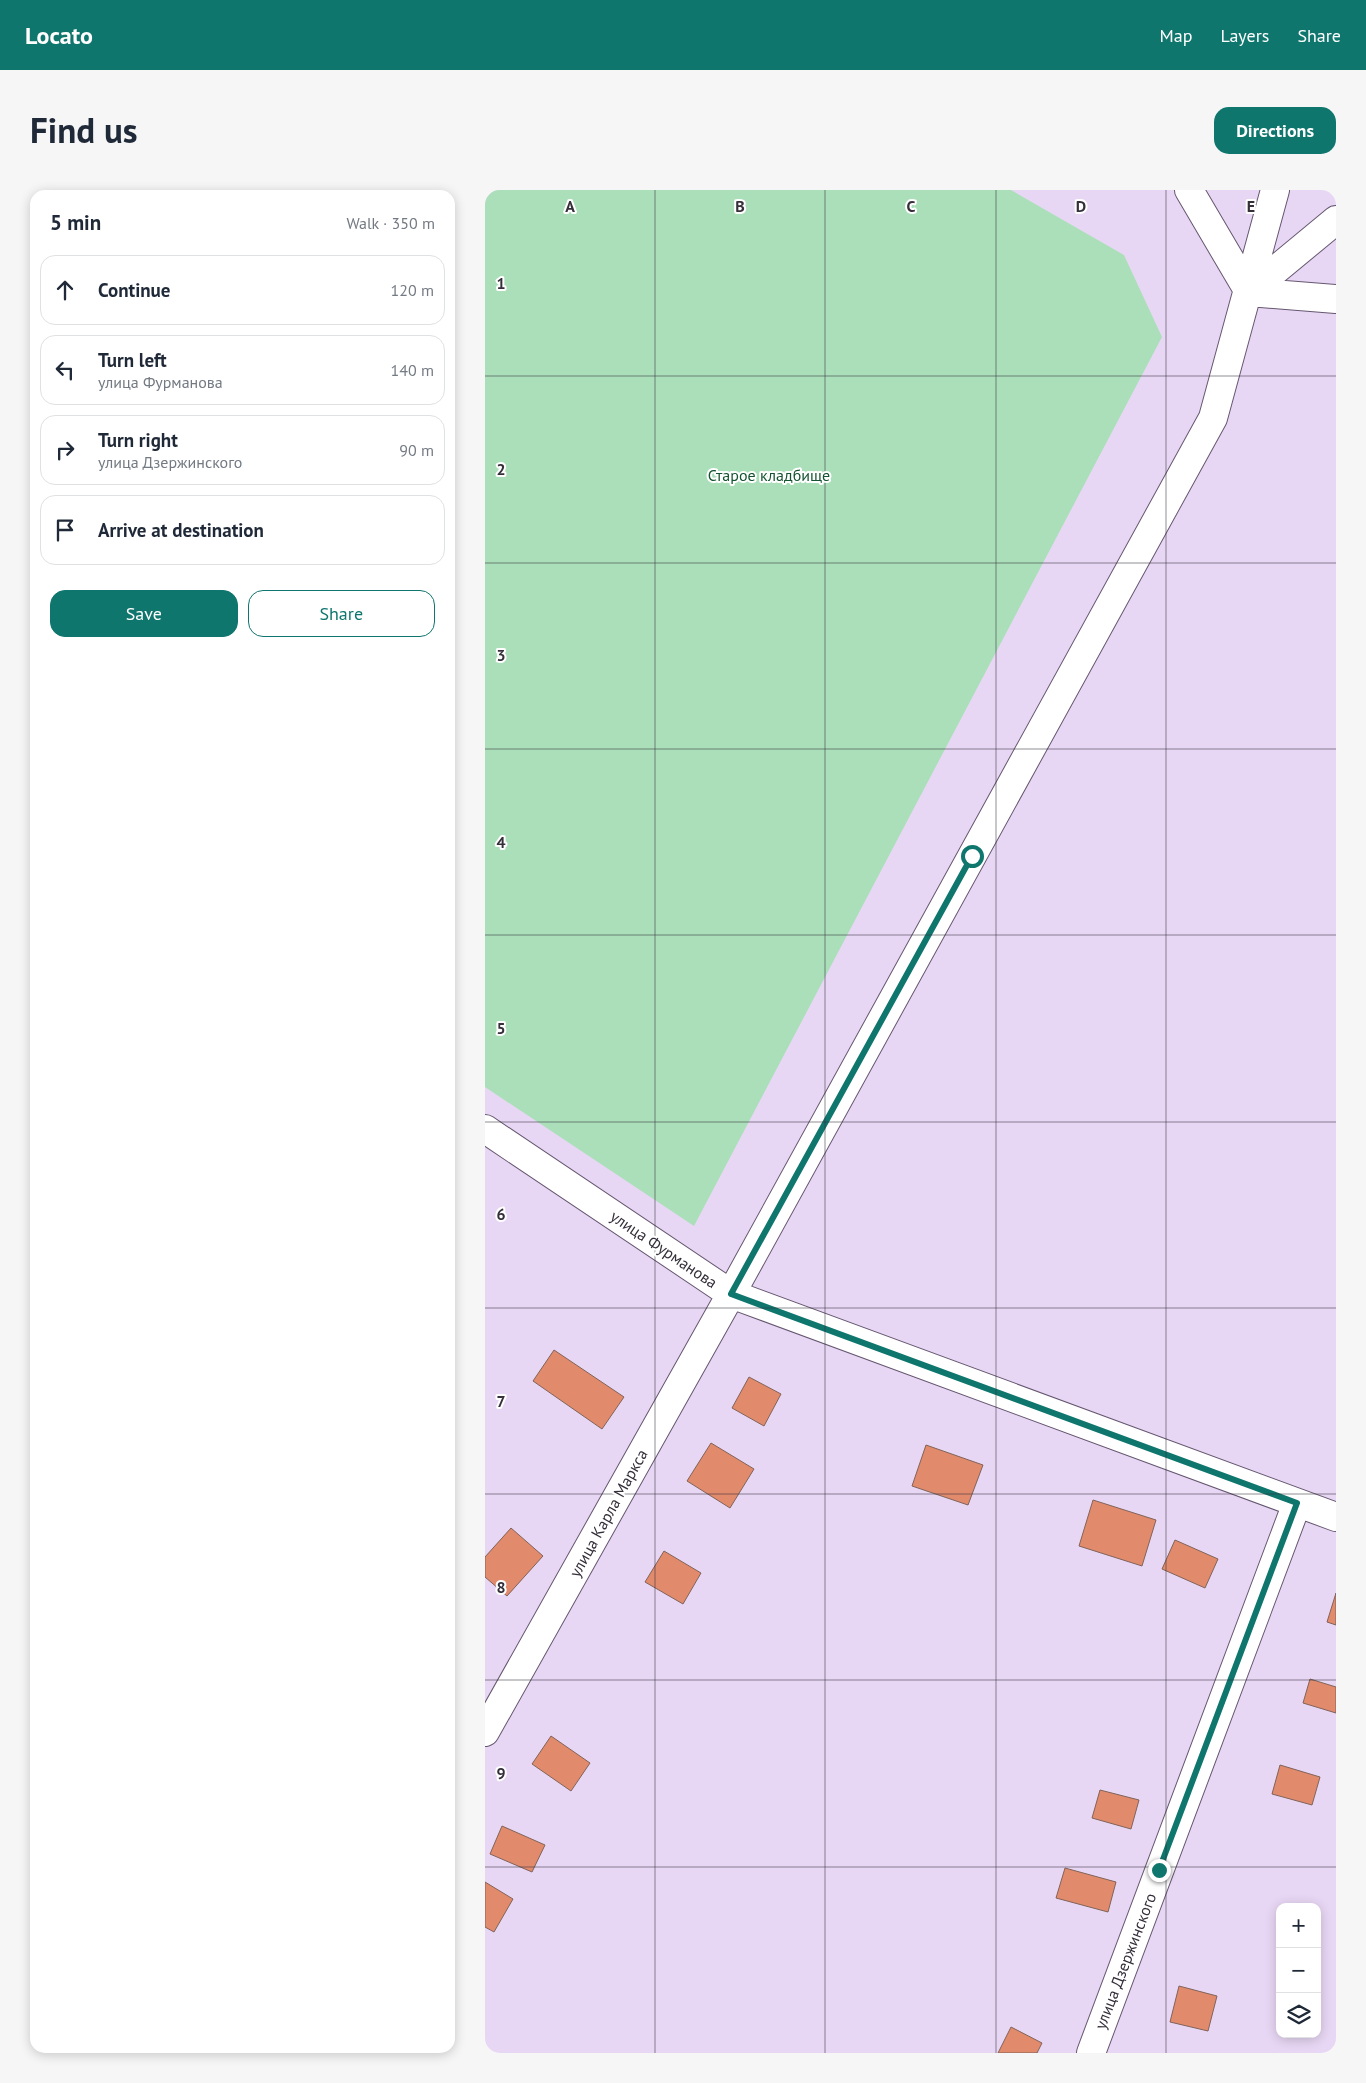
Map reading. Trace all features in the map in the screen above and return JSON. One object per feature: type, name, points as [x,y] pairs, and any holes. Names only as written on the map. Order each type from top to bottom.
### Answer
[{"type":"street","points":[[1189,190],[1249,292]]},
{"type":"street","name":"улица Карла Маркса","points":[[485,1732],[731,1294],[1213,418],[1249,292],[1275,190]]},
{"type":"street","points":[[1249,292],[1336,220]]},
{"type":"street","points":[[1249,292],[1336,299]]},
{"type":"street","name":"улица Фурманова","points":[[485,1129],[731,1294],[1336,1517]]},
{"type":"street","name":"улица Дзержинского","points":[[1091,2053],[1297,1503]]},
{"type":"green space","name":"Старое кладбище","points":[[485,190],[1011,190],[1124,255],[1162,337],[694,1226],[485,1087]]},
{"type":"building","points":[[554,1350],[624,1397],[602,1429],[533,1381]]},
{"type":"building","points":[[749,1377],[781,1394],[764,1426],[732,1408]]},
{"type":"building","points":[[711,1443],[754,1469],[730,1508],[687,1481]]},
{"type":"building","points":[[926,1445],[983,1465],[968,1505],[912,1486]]},
{"type":"building","points":[[1093,1500],[1156,1520],[1142,1566],[1079,1546]]},
{"type":"building","points":[[511,1528],[543,1556],[507,1596],[485,1577],[485,1557]]},
{"type":"building","points":[[1175,1540],[1218,1559],[1205,1588],[1162,1569]]},
{"type":"building","points":[[664,1551],[701,1573],[683,1604],[645,1582]]},
{"type":"building","points":[[1336,1593],[1336,1625],[1327,1622]]},
{"type":"building","points":[[1310,1679],[1336,1687],[1336,1713],[1303,1703]]},
{"type":"building","points":[[551,1736],[590,1763],[571,1791],[532,1764]]},
{"type":"building","points":[[1280,1765],[1320,1777],[1312,1805],[1272,1794]]},
{"type":"building","points":[[1100,1790],[1139,1800],[1131,1829],[1092,1818]]},
{"type":"building","points":[[502,1826],[545,1845],[532,1872],[490,1854]]},
{"type":"building","points":[[1065,1868],[1116,1882],[1108,1912],[1056,1898]]},
{"type":"building","points":[[485,1882],[513,1899],[494,1932],[485,1927]]},
{"type":"building","points":[[1179,1986],[1217,1996],[1208,2031],[1170,2022]]},
{"type":"building","points":[[1011,2027],[1042,2043],[1037,2053],[998,2053]]},
{"type":"route","points":[[972,856],[731,1294],[1297,1503],[1159,1870]]}]
